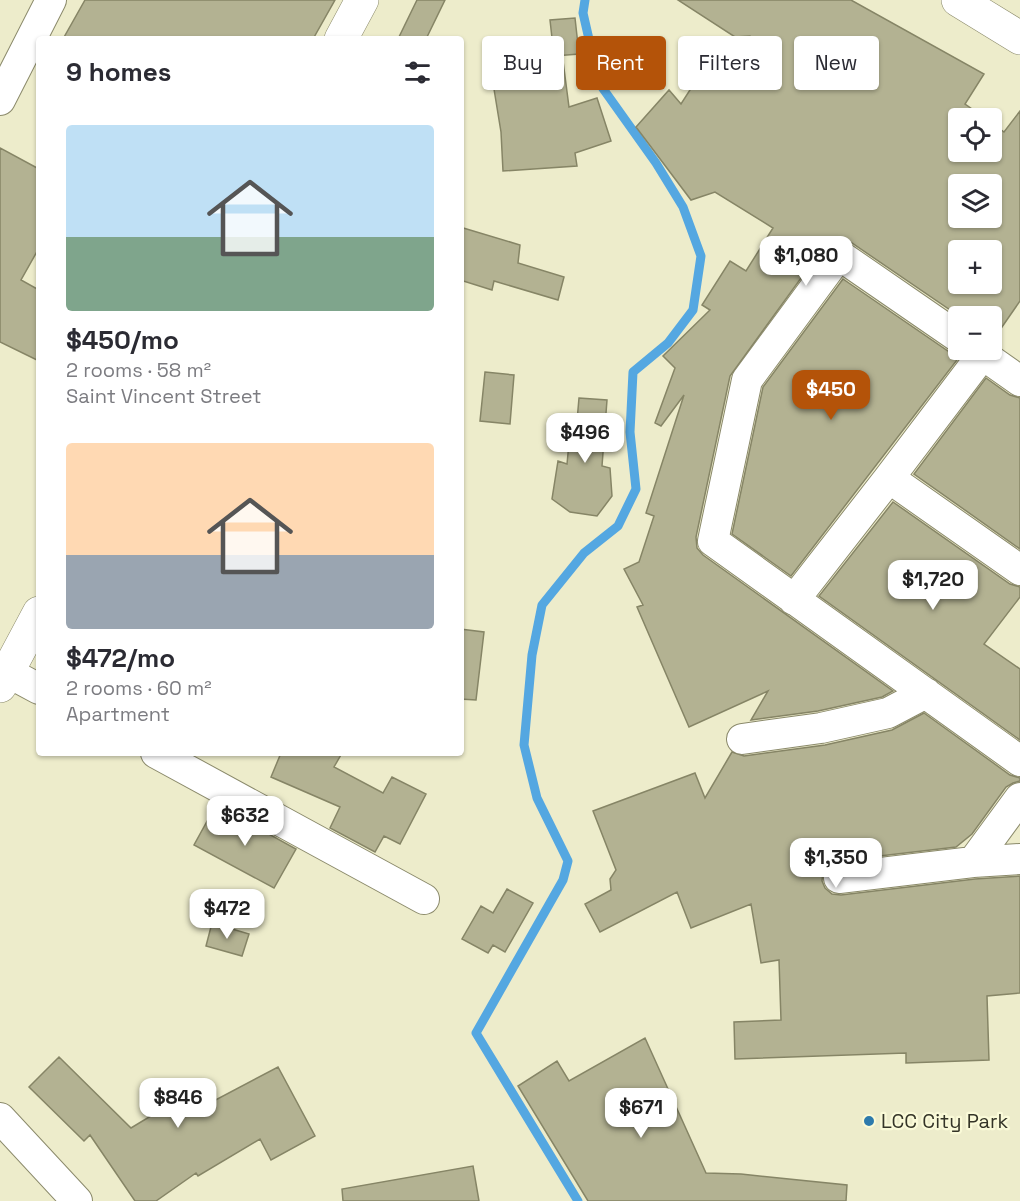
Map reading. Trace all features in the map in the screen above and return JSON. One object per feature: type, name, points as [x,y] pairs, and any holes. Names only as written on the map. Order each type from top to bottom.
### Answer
[{"type":"main road","points":[[342,36],[362,0]]},
{"type":"main road","points":[[958,0],[1020,38]]},
{"type":"main road","points":[[3,675],[36,618]]},
{"type":"street","points":[[0,100],[51,0]]},
{"type":"street","points":[[948,330],[839,255],[747,381],[713,541],[1020,761]]},
{"type":"street","points":[[794,600],[889,478],[974,360]]},
{"type":"street","points":[[991,360],[1020,381]]},
{"type":"street","points":[[889,478],[1020,570]]},
{"type":"street","points":[[3,675],[36,688]]},
{"type":"street","points":[[742,739],[821,728],[888,713],[926,693]]},
{"type":"street","points":[[161,756],[424,900]]},
{"type":"street","points":[[973,862],[1020,798]]},
{"type":"street","points":[[839,878],[973,862],[1020,859]]},
{"type":"street","points":[[0,1118],[77,1201]]},
{"type":"building","points":[[85,0],[335,0],[315,36],[65,36]]},
{"type":"building","points":[[417,0],[445,0],[427,36],[399,36]]},
{"type":"building","points":[[678,0],[851,0],[984,74],[965,104],[971,108],[948,108],[948,162],[1002,162],[1002,130],[1004,132],[1020,111],[1020,301],[1002,327],[1002,306],[948,306],[948,308],[849,241],[840,238],[831,240],[825,245],[730,376],[696,537],[697,548],[703,555],[893,691],[882,697],[818,711],[751,720],[768,691],[689,727],[637,607],[643,605],[624,569],[639,562],[654,516],[646,513],[684,395],[661,426],[655,423],[675,368],[663,356],[710,310],[702,305],[730,261],[746,271],[773,228],[715,192],[691,200],[636,127],[669,90],[681,104],[690,90],[782,90],[782,36],[733,36]]},
{"type":"building","points":[[575,18],[576,54],[564,55],[564,36],[552,36],[550,20]]},
{"type":"building","points":[[564,69],[569,107],[597,98],[611,141],[575,153],[577,166],[503,171],[501,132],[494,90],[564,90]]},
{"type":"building","points":[[0,148],[36,167],[36,253],[21,280],[36,288],[36,360],[0,342]]},
{"type":"building","points":[[464,228],[520,245],[518,263],[564,277],[558,300],[494,281],[492,290],[464,281]]},
{"type":"building","points":[[843,279],[948,351],[948,360],[957,360],[791,576],[732,534],[763,387]]},
{"type":"building","points":[[485,372],[514,375],[510,424],[480,421]]},
{"type":"building","points":[[986,378],[1010,395],[1020,398],[1020,549],[914,474]]},
{"type":"building","points":[[579,398],[607,400],[602,466],[610,468],[612,496],[597,516],[570,512],[552,499],[558,461],[567,464],[569,443],[575,444]]},
{"type":"building","points":[[893,502],[1010,584],[1020,587],[1020,597],[984,644],[1020,669],[1020,740],[819,596]]},
{"type":"building","points":[[464,630],[484,632],[476,700],[464,699]]},
{"type":"building","points":[[924,713],[1010,775],[1020,778],[1020,781],[1006,787],[972,834],[956,847],[837,861],[829,864],[823,871],[822,881],[825,888],[832,894],[841,895],[1020,876],[1020,993],[987,996],[989,1060],[906,1063],[906,1053],[735,1059],[734,1022],[781,1020],[779,960],[761,963],[751,904],[691,928],[677,892],[600,932],[585,904],[611,890],[610,879],[616,870],[593,811],[695,773],[705,798],[732,752],[744,756],[825,745],[892,730]]},
{"type":"building","points":[[280,756],[340,756],[334,767],[383,793],[392,777],[426,794],[400,844],[384,836],[375,852],[330,828],[340,807],[271,777]]},
{"type":"building","points":[[216,805],[296,849],[274,888],[194,845]]},
{"type":"building","points":[[507,889],[533,903],[505,952],[493,945],[488,953],[462,939],[481,906],[493,913]]},
{"type":"building","points":[[212,923],[249,934],[242,956],[206,946]]},
{"type":"building","points":[[645,1038],[706,1173],[741,1174],[847,1185],[846,1201],[588,1201],[518,1086],[557,1061],[569,1081]]},
{"type":"building","points":[[59,1057],[131,1128],[197,1088],[208,1104],[278,1067],[315,1136],[271,1160],[260,1139],[198,1176],[196,1173],[156,1201],[135,1201],[90,1135],[84,1141],[29,1087]]},
{"type":"building","points":[[473,1166],[479,1201],[343,1201],[342,1189]]},
{"type":"waterway","points":[[578,1201],[476,1033],[563,880],[568,861],[537,798],[524,745],[532,655],[542,605],[584,553],[618,526],[636,489],[630,432],[633,372],[668,343],[693,310],[701,256],[683,207],[656,163],[599,83],[583,13],[585,0]]},
{"type":"place","name":"LCC City Park","points":[[869,1121]]}]
